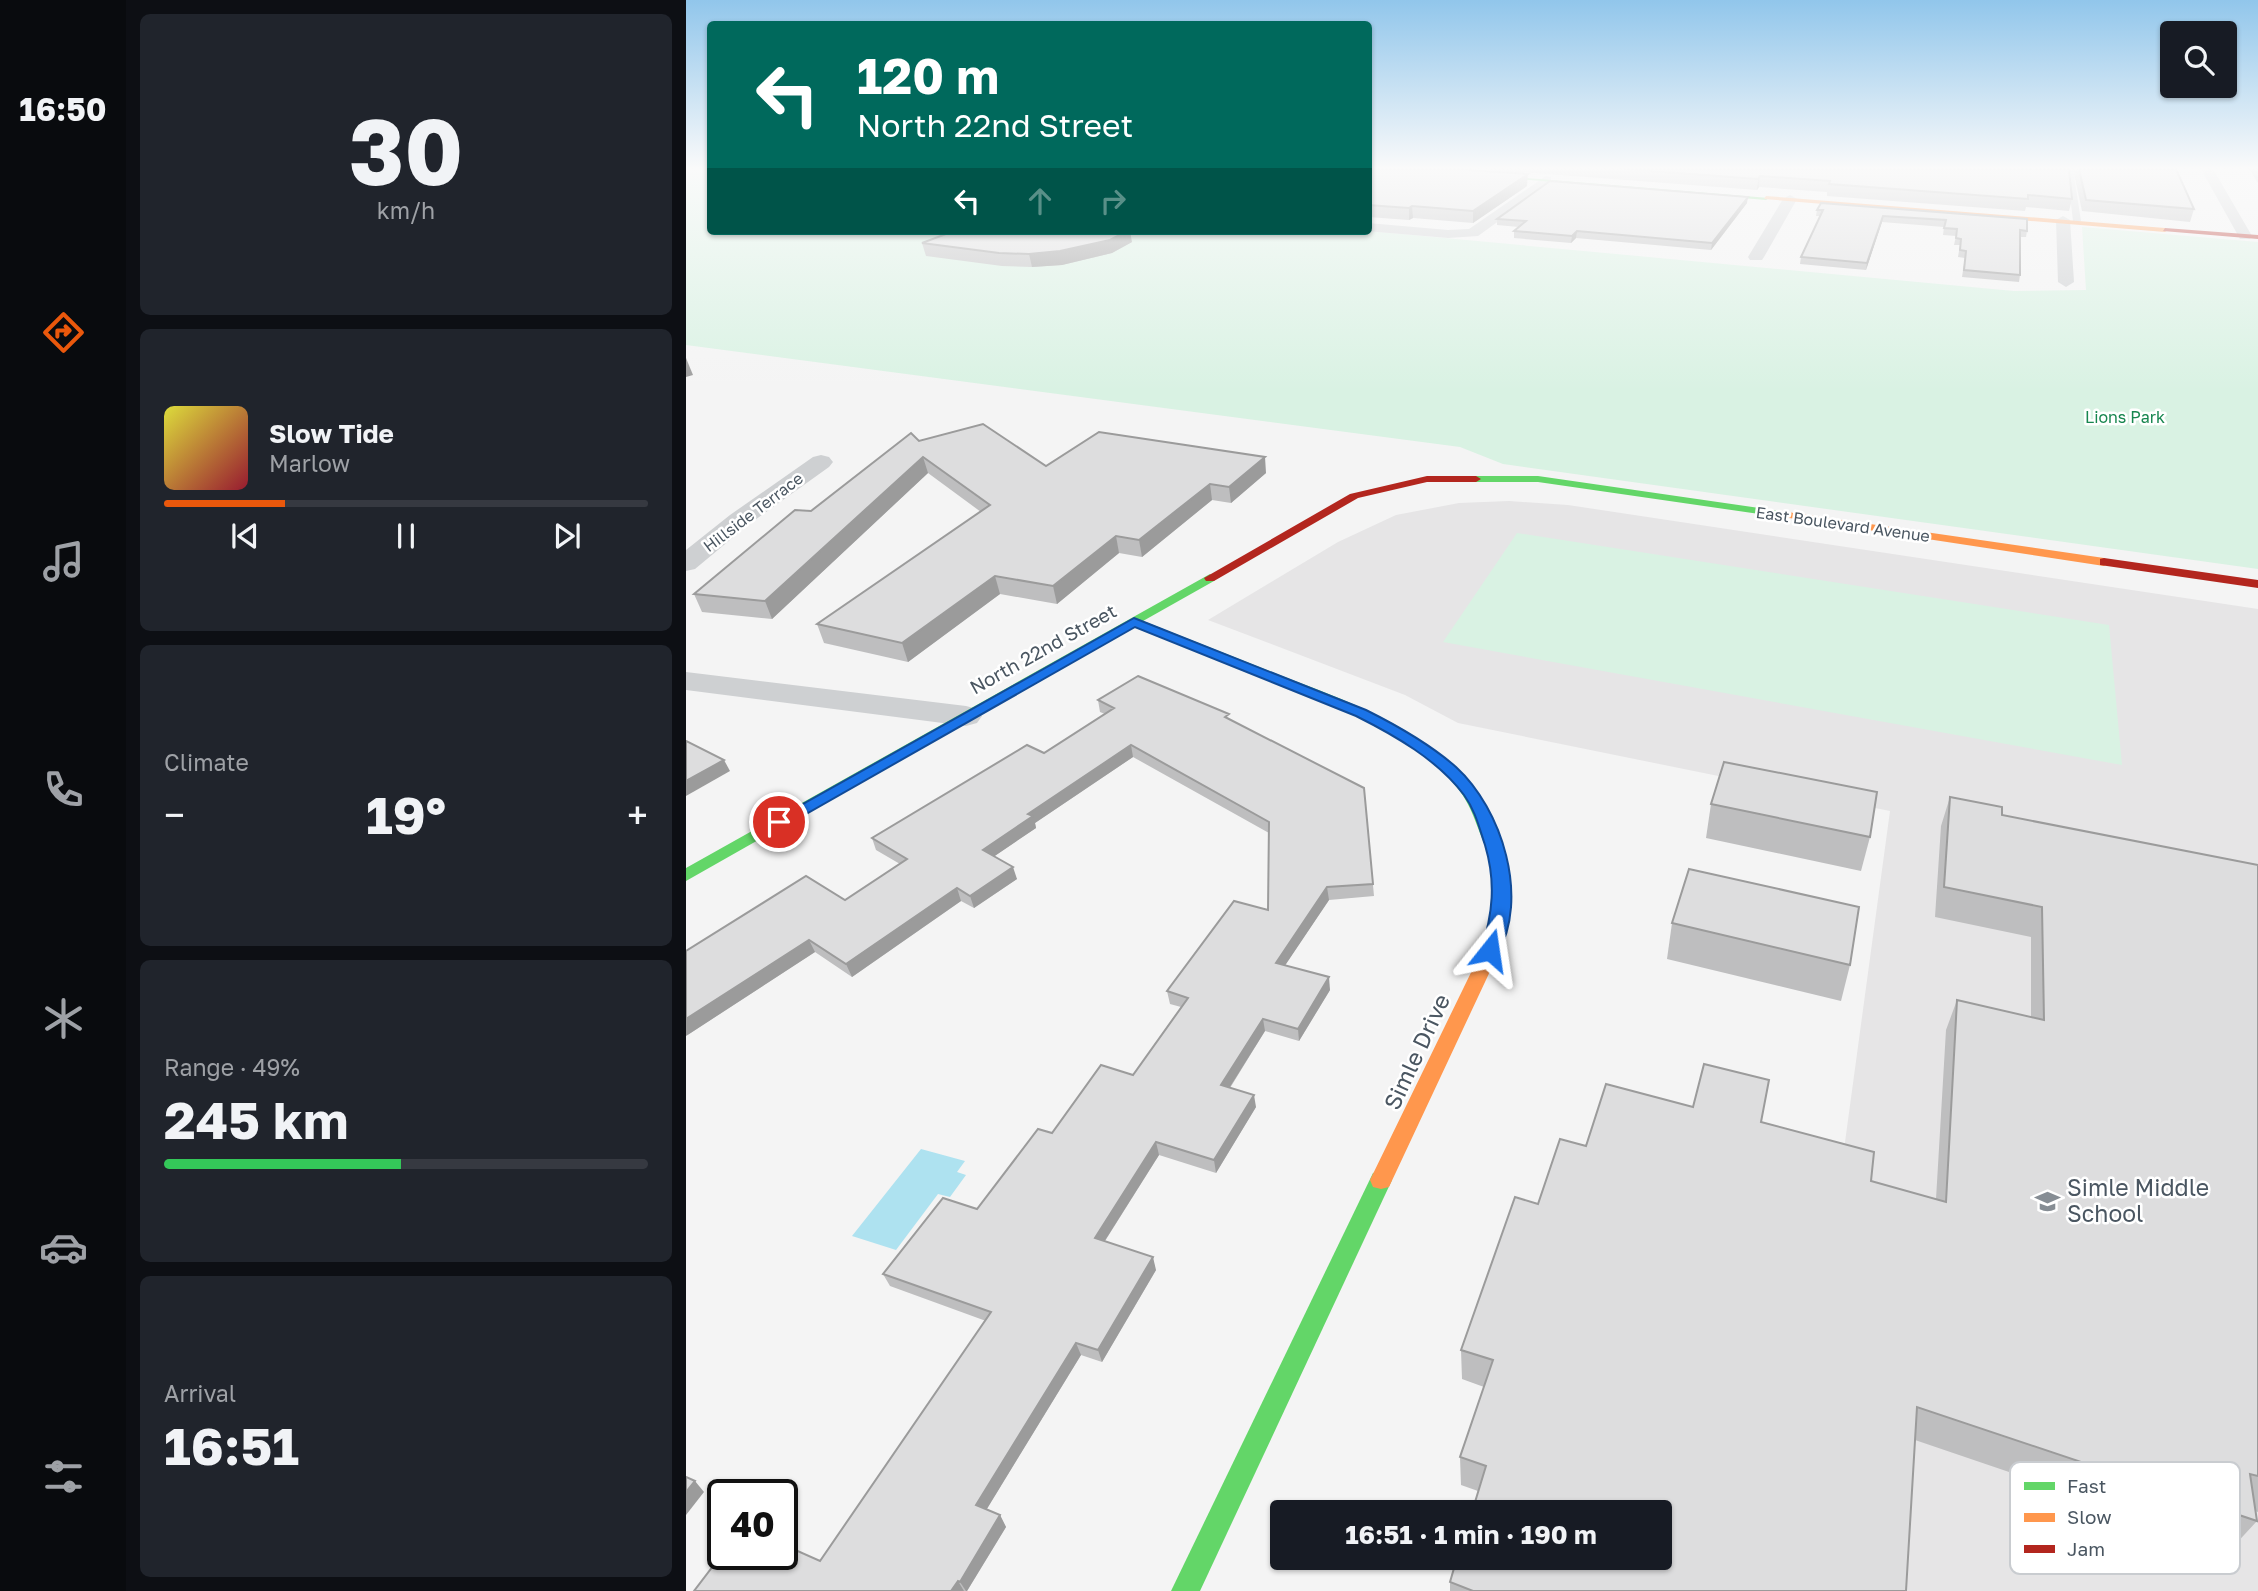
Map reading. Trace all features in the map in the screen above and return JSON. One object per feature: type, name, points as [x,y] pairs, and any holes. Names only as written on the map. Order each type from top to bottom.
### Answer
[{"type":"street","points":[[1756,257],[1764,243]]},
{"type":"street","points":[[2066,282],[2069,243]]},
{"type":"street","name":"Hillside Terrace","points":[[686,563],[739,520],[821,462]]},
{"type":"street","name":"East Boulevard Avenue","points":[[1427,479],[1538,479],[2258,584]]},
{"type":"street","name":"North 22nd Street","points":[[686,875],[1354,496],[1427,479]]},
{"type":"street","name":"Simle Drive","points":[[1134,622],[1361,713],[1427,751],[1451,771],[1471,793],[1484,816],[1500,866],[1502,892],[1499,924],[1490,950],[1185,1591]]},
{"type":"street","points":[[686,681],[966,716]]},
{"type":"shaded area","name":"Simle Middle School","points":[[1509,501],[1568,505],[2258,609],[2258,1591],[1784,1591],[1890,811],[1458,723],[1405,695],[1208,620],[1338,542],[1396,515],[1459,503]]},
{"type":"green space","name":"Lions Park","points":[[686,243],[1501,243],[2014,291],[2086,290],[2083,243],[2258,243],[2258,569],[1503,464],[1460,447],[686,345]]},
{"type":"green space","points":[[1517,533],[2109,625],[2122,765],[1443,642]]},
{"type":"water","points":[[921,1149],[965,1161],[957,1172],[966,1175],[950,1197],[938,1194],[896,1250],[852,1236]]},
{"type":"building","points":[[924,243],[1095,243],[1060,251],[999,253]]},
{"type":"building","points":[[1807,243],[1874,243],[1867,263],[1801,257]]},
{"type":"building","points":[[1961,243],[2020,243],[2020,275],[1964,270],[1966,251],[1960,250]]},
{"type":"building","points":[[983,424],[1046,466],[1099,432],[1265,457],[1229,487],[1210,484],[1139,540],[1116,536],[1053,586],[995,576],[902,643],[817,624],[990,505],[923,457],[765,601],[694,594],[795,510],[811,511],[911,433],[919,441]]},
{"type":"building","points":[[1138,676],[1229,714],[1225,717],[1364,788],[1373,884],[1327,887],[1276,963],[1329,977],[1298,1029],[1263,1019],[1221,1085],[1254,1095],[1214,1160],[1156,1142],[1095,1238],[1153,1257],[1098,1350],[1076,1343],[976,1505],[1000,1515],[960,1582],[958,1581],[951,1591],[694,1591],[710,1570],[798,1570],[798,1551],[820,1561],[991,1312],[883,1274],[943,1198],[977,1209],[1038,1129],[1052,1133],[1101,1065],[1133,1075],[1188,998],[1167,991],[1234,901],[1268,910],[1269,822],[1131,745],[1028,814],[1033,816],[983,850],[1013,867],[970,896],[957,888],[846,964],[809,940],[686,1019],[686,951],[806,876],[845,900],[907,859],[872,838],[1027,745],[1044,753],[1114,708],[1098,700]]},
{"type":"building","points":[[686,741],[724,760],[686,781]]},
{"type":"building","points":[[1724,762],[1877,792],[1870,837],[1711,804]]},
{"type":"building","points":[[1950,797],[2002,807],[2002,815],[2258,865],[2258,1476],[2250,1474],[2257,1521],[2240,1515],[2240,1462],[2081,1462],[1917,1407],[1906,1591],[1473,1591],[1450,1582],[1454,1570],[1672,1570],[1672,1500],[1476,1500],[1486,1466],[1460,1457],[1493,1360],[1461,1350],[1515,1197],[1538,1204],[1560,1139],[1586,1146],[1606,1084],[1693,1107],[1704,1064],[1769,1080],[1761,1122],[1874,1152],[1871,1181],[1946,1202],[1957,1000],[2044,1020],[2042,907],[1944,887]]},
{"type":"building","points":[[1689,869],[1859,907],[1850,965],[1672,923]]},
{"type":"building","points":[[686,1477],[695,1481],[686,1492]]},
{"type":"traffic: fast","points":[[1476,479],[1538,479],[1780,514]]},
{"type":"traffic: fast","points":[[686,875],[1210,578]]},
{"type":"traffic: fast","points":[[1134,622],[1341,705],[1408,739],[1438,761],[1464,787],[1484,817],[1497,853]]},
{"type":"traffic: fast","points":[[1185,1591],[1381,1180]]},
{"type":"traffic: slow","points":[[1780,514],[2104,562]]},
{"type":"traffic: slow","points":[[1381,1180],[1491,950],[1501,905],[1501,876],[1497,853]]},
{"type":"traffic: jam","points":[[1210,578],[1354,496],[1427,479],[1476,479]]},
{"type":"traffic: jam","points":[[2104,562],[2258,584]]},
{"type":"place","name":"Simle Middle School","points":[[2047,1201]]},
{"type":"route","points":[[779,822],[1134,622],[1361,713],[1396,731],[1451,771],[1471,793],[1484,816],[1500,866],[1502,892],[1499,924],[1490,950]]}]
